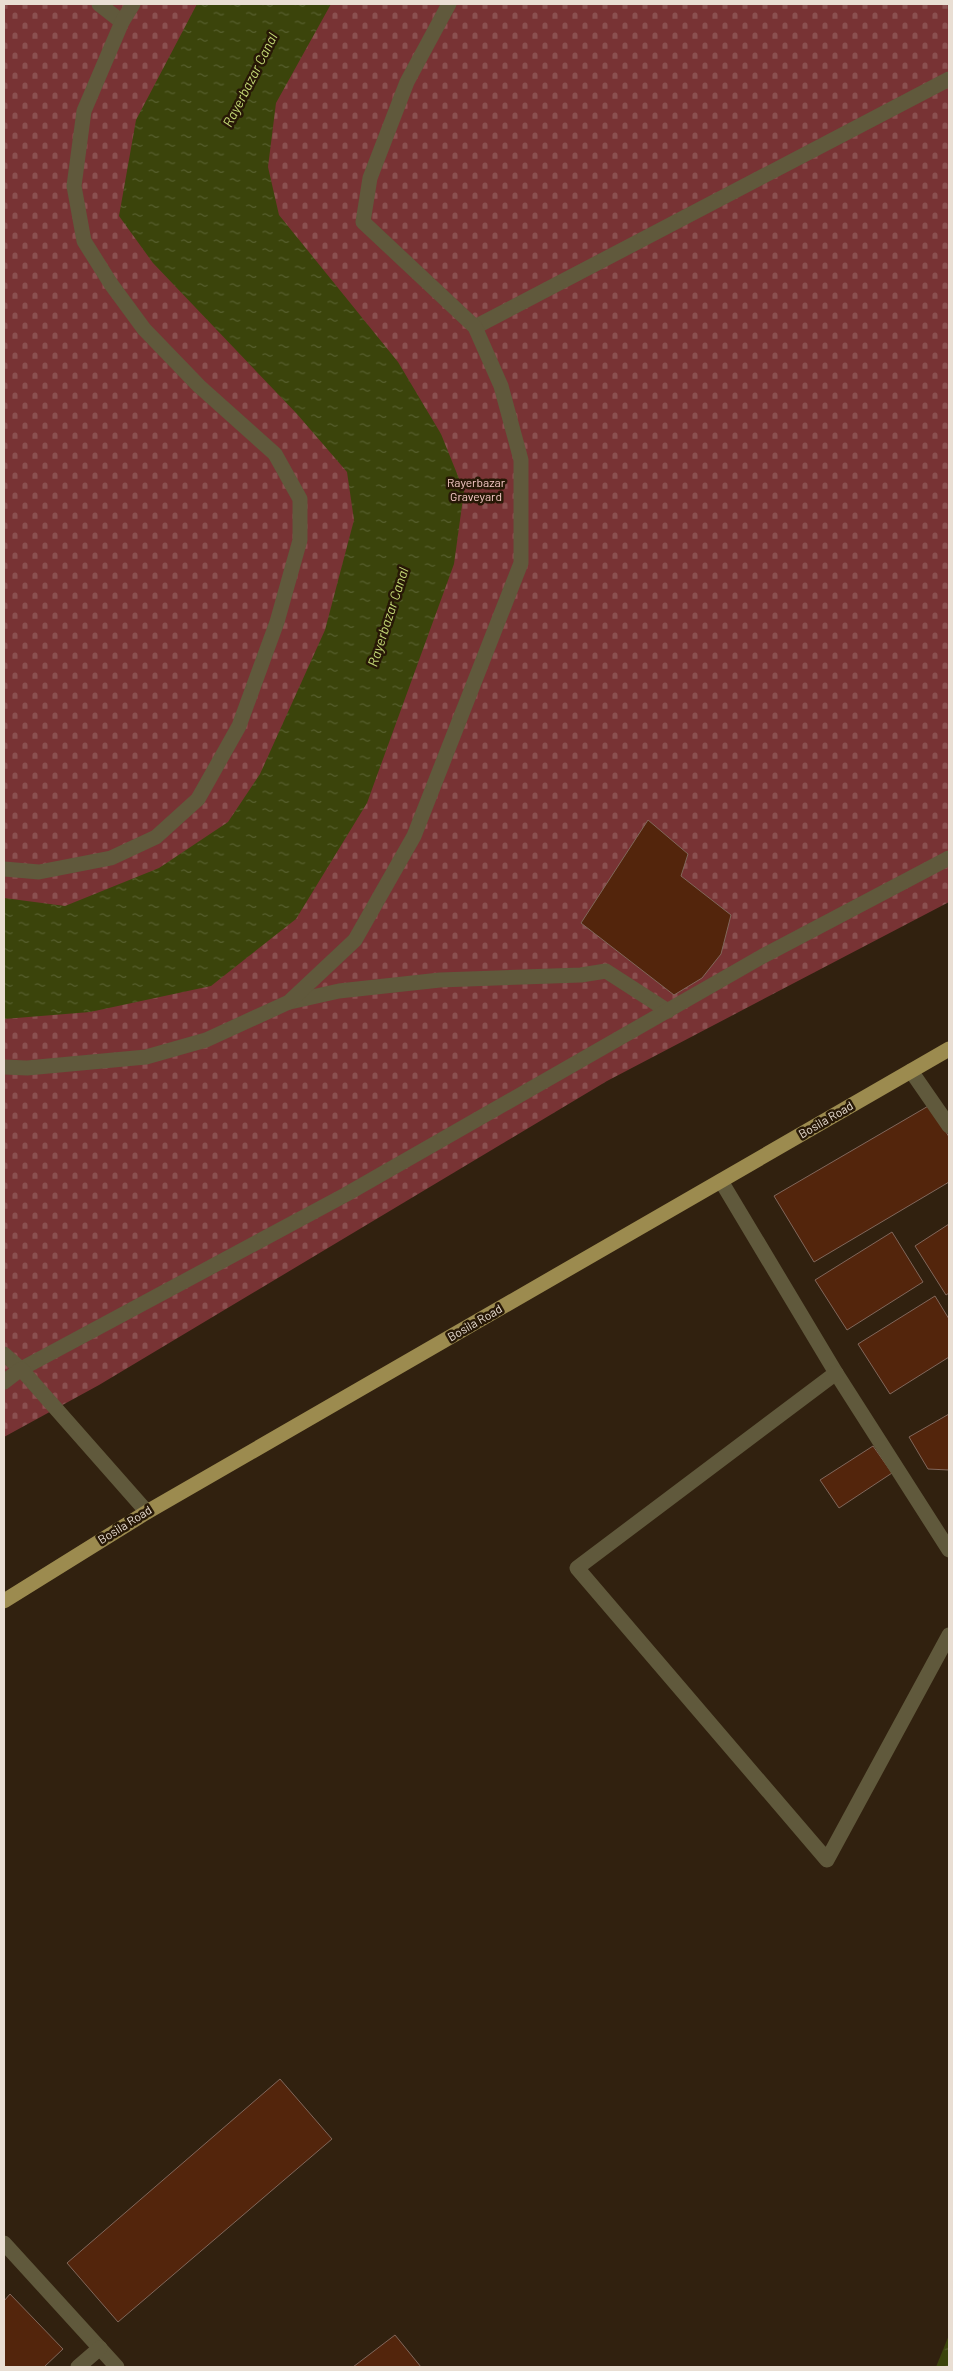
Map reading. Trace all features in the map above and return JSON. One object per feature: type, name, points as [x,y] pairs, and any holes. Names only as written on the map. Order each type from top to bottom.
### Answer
[{"type":"main road","name":"Bosila Road","points":[[4,1601],[147,1512],[949,1049]]},
{"type":"street","points":[[99,4],[122,22]]},
{"type":"street","points":[[4,869],[39,872],[111,858],[156,837],[198,799],[238,726],[277,622],[300,540],[300,499],[275,454],[199,386],[144,329],[111,284],[84,241],[74,186],[84,111],[122,22],[133,4]]},
{"type":"street","points":[[289,1002],[355,940],[414,836],[521,563],[521,460],[501,386],[474,327],[363,222],[370,178],[407,82],[449,4]]},
{"type":"street","points":[[474,327],[949,79]]},
{"type":"street","points":[[4,1382],[21,1368],[345,1195],[763,956],[949,858]]},
{"type":"street","points":[[4,1067],[27,1068],[146,1057],[206,1040],[289,1002],[339,991],[440,980],[581,975],[606,972],[668,1011]]},
{"type":"street","points":[[911,1071],[949,1126]]},
{"type":"street","points":[[722,1181],[836,1373],[949,1550]]},
{"type":"street","points":[[4,1354],[21,1368],[147,1512]]},
{"type":"street","points":[[836,1373],[577,1568],[827,1860],[949,1635]]},
{"type":"street","points":[[4,2244],[117,2367]]},
{"type":"street","points":[[78,2367],[100,2348]]},
{"type":"green space","name":"Rayerbazar Graveyard","points":[[4,4],[949,4],[949,902],[607,1081],[99,1385],[4,1437]]},
{"type":"water","name":"Rayerbazar Canal","points":[[197,4],[331,4],[276,103],[268,167],[279,215],[398,362],[441,434],[464,491],[454,564],[367,803],[296,919],[211,986],[90,1012],[4,1019],[4,898],[65,906],[159,868],[228,822],[260,774],[325,630],[354,520],[347,472],[297,414],[153,263],[119,216],[136,120]]},
{"type":"water","points":[[949,2335],[949,2367],[936,2367]]},
{"type":"building","points":[[648,820],[688,854],[681,876],[731,915],[721,954],[702,978],[674,995],[581,923]]},
{"type":"building","points":[[930,1105],[949,1137],[949,1182],[814,1262],[774,1196]]},
{"type":"building","points":[[949,1224],[949,1293],[946,1295],[915,1246]]},
{"type":"building","points":[[892,1232],[923,1282],[847,1330],[815,1280]]},
{"type":"building","points":[[935,1296],[949,1319],[949,1357],[890,1394],[858,1344]]},
{"type":"building","points":[[949,1414],[949,1470],[928,1469],[909,1437]]},
{"type":"building","points":[[873,1446],[892,1473],[839,1508],[820,1480]]},
{"type":"building","points":[[280,2079],[332,2139],[118,2322],[67,2263]]},
{"type":"building","points":[[10,2294],[63,2349],[44,2367],[4,2367],[4,2301]]},
{"type":"building","points":[[395,2335],[421,2367],[353,2367]]}]
